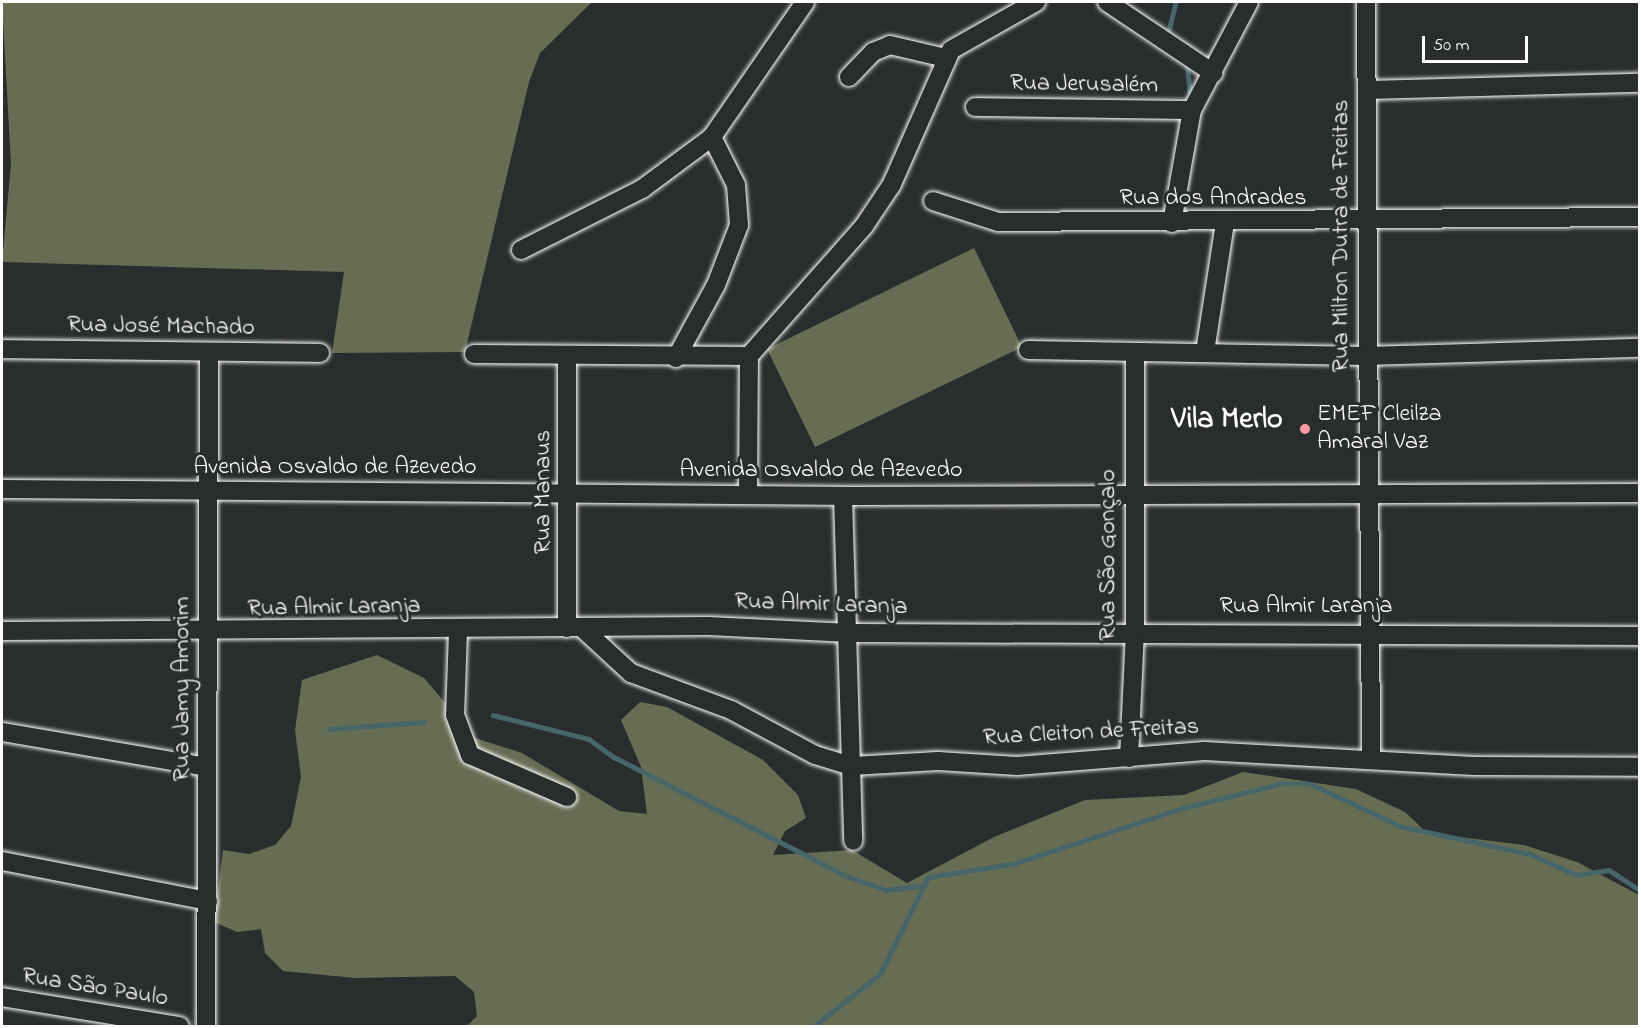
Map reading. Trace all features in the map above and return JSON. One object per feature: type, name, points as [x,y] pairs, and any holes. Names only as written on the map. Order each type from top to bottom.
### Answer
[{"type":"street","points":[[520,250],[642,189],[712,137],[805,2]]},
{"type":"street","points":[[748,495],[748,356],[864,226],[892,184],[945,58],[971,36],[1036,2]]},
{"type":"street","points":[[1107,2],[1213,73]]},
{"type":"street","points":[[1173,223],[1192,110],[1249,2]]},
{"type":"street","name":"Rua Milton Dutra de Freitas","points":[[1366,2],[1365,497],[1371,758]]},
{"type":"street","points":[[849,77],[873,52],[890,45],[945,58]]},
{"type":"street","points":[[1367,90],[1640,83]]},
{"type":"street","name":"Rua Jerusalém","points":[[975,107],[1192,110]]},
{"type":"street","points":[[676,358],[716,285],[739,225],[736,185],[712,137]]},
{"type":"street","name":"Rua dos Andrades","points":[[933,201],[999,222],[1365,223],[1640,217]]},
{"type":"street","points":[[1205,352],[1225,223]]},
{"type":"street","name":"Rua José Machado","points":[[2,348],[320,354]]},
{"type":"street","points":[[1028,350],[1365,356],[1640,348]]},
{"type":"street","name":"Rua Jamy Amorim","points":[[206,1026],[208,352]]},
{"type":"street","name":"Rua São Gonçalo","points":[[1129,758],[1135,631],[1132,496],[1135,352]]},
{"type":"street","points":[[474,354],[676,358],[748,356]]},
{"type":"street","name":"Rua Manaus","points":[[567,357],[568,494],[574,628]]},
{"type":"street","name":"Avenida Osvaldo de Azevedo","points":[[2,489],[843,496],[1365,497],[1640,493]]},
{"type":"street","points":[[843,496],[850,633],[854,841]]},
{"type":"street","name":"Rua Almir Laranja","points":[[2,631],[208,634],[708,626],[850,633],[1367,631],[1640,636]]},
{"type":"street","name":"Rua Cleiton de Freitas","points":[[574,628],[631,674],[731,710],[815,755],[852,766],[938,761],[1017,766],[1204,751],[1371,758],[1474,766],[1640,767]]},
{"type":"street","points":[[458,631],[455,715],[470,754],[567,797]]},
{"type":"street","points":[[2,732],[206,768]]},
{"type":"street","points":[[2,861],[208,901]]},
{"type":"street","name":"Rua São Paulo","points":[[2,997],[180,1026]]},
{"type":"green space","points":[[2,2],[592,2],[540,53],[529,82],[465,352],[332,353],[344,272],[2,262],[11,164]]},
{"type":"green space","points":[[974,248],[1022,347],[815,447],[767,349]]},
{"type":"green space","points":[[377,655],[424,678],[475,738],[522,753],[619,811],[647,814],[641,767],[621,720],[640,702],[667,707],[763,760],[798,795],[806,818],[785,831],[773,855],[852,850],[907,883],[994,837],[1085,800],[1184,795],[1243,772],[1356,789],[1405,812],[1427,833],[1524,845],[1577,862],[1639,895],[1639,1026],[467,1026],[477,1016],[474,992],[455,976],[355,978],[283,971],[265,953],[261,929],[237,932],[214,922],[223,850],[249,854],[275,845],[291,826],[301,777],[295,730],[302,680]]},
{"type":"waterway","points":[[1167,37],[1176,2]]},
{"type":"waterway","points":[[1187,62],[1191,98]]},
{"type":"waterway","points":[[493,715],[589,739],[614,757],[849,877],[887,890],[920,886]]},
{"type":"waterway","points":[[329,729],[424,722]]},
{"type":"waterway","points":[[814,1026],[880,974],[928,877],[1012,864],[1183,808],[1279,784],[1311,784],[1400,826],[1530,854],[1577,875],[1609,870],[1640,890]]},
{"type":"place","name":"EMEF Cleilza Amaral Vaz","points":[[1305,429]]},
{"type":"district","name":"Vila Merlo","points":[[1227,420]]}]
